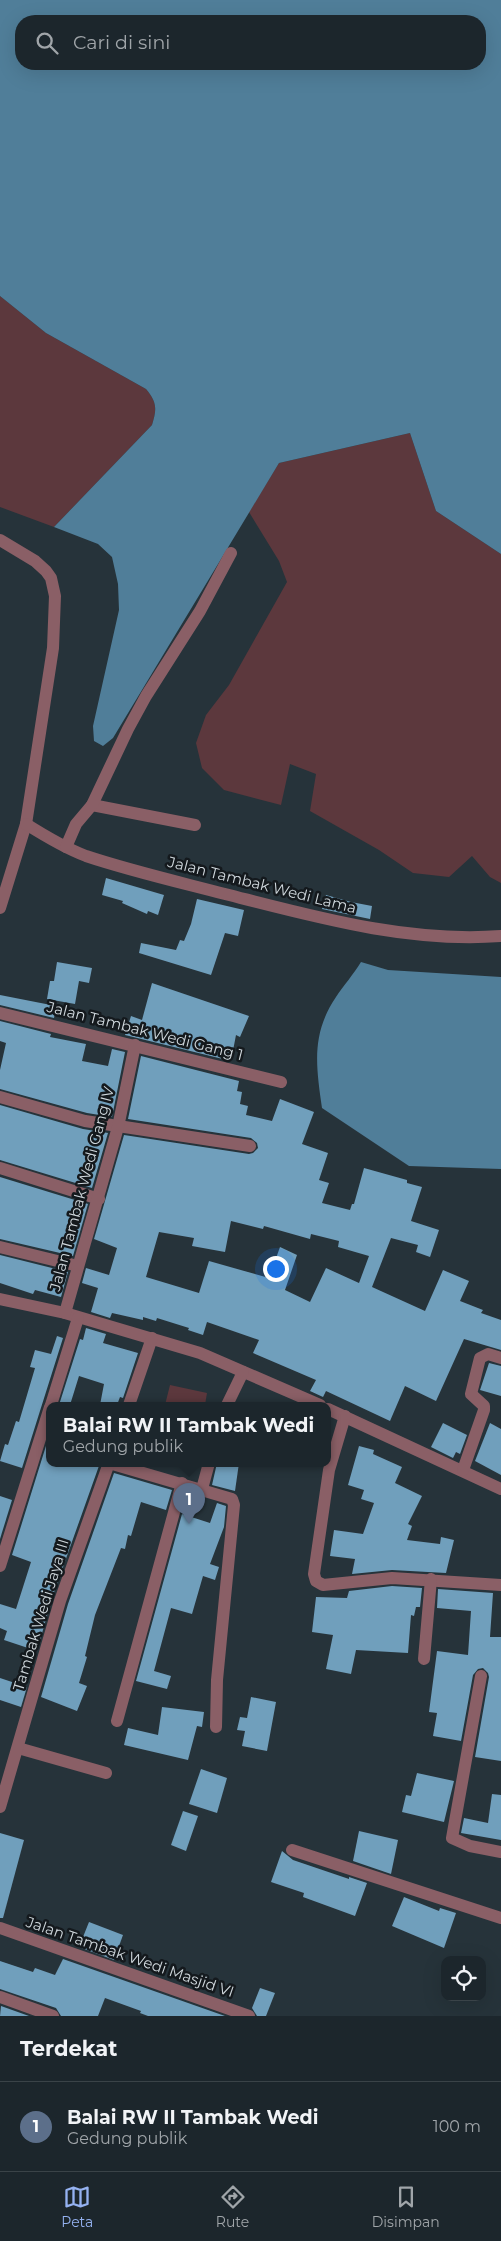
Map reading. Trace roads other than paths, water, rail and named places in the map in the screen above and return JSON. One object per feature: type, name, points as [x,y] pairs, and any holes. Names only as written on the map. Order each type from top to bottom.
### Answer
[{"type":"street","points":[[0,540],[35,561],[46,571],[51,578],[55,596],[53,648],[26,824],[10,872],[3,884],[0,908]]},
{"type":"street","points":[[66,846],[76,824],[92,805],[137,712],[200,611],[231,553]]},
{"type":"street","points":[[92,805],[195,825]]},
{"type":"street","name":"Jalan Tambak Wedi Lama","points":[[26,824],[85,855],[180,882],[397,934],[445,938],[501,936]]},
{"type":"street","name":"Jalan Tambak Wedi Gang 1","points":[[0,1013],[135,1044],[281,1082]]},
{"type":"street","name":"Jalan Tambak Wedi Gang IV","points":[[65,1313],[118,1127],[135,1044]]},
{"type":"street","points":[[0,1097],[85,1121],[250,1146]]},
{"type":"street","points":[[0,1168],[99,1199]]},
{"type":"street","points":[[0,1247],[78,1266]]},
{"type":"street","points":[[0,1299],[65,1313],[200,1353],[313,1402]]},
{"type":"street","points":[[52,1402],[78,1318]]},
{"type":"street","points":[[130,1402],[152,1338]]},
{"type":"street","points":[[464,1470],[484,1410],[484,1406],[471,1394],[480,1358],[488,1354],[501,1358]]},
{"type":"street","points":[[228,1402],[243,1372]]},
{"type":"street","points":[[331,1410],[464,1470],[501,1489]]},
{"type":"street","points":[[331,1463],[345,1416]]},
{"type":"street","points":[[0,1566],[46,1422]]},
{"type":"street","name":"Tambak Wedi Jaya III","points":[[0,1807],[60,1602],[108,1467]]},
{"type":"street","points":[[124,1467],[230,1496],[234,1505],[217,1680],[216,1728]]},
{"type":"street","points":[[202,1489],[208,1467]]},
{"type":"street","points":[[330,1467],[314,1574],[316,1581],[323,1585],[392,1578],[501,1584]]},
{"type":"street","points":[[117,1721],[182,1483]]},
{"type":"street","points":[[424,1659],[431,1579]]},
{"type":"street","points":[[481,1676],[451,1835],[454,1841],[501,1852]]},
{"type":"street","points":[[18,1748],[106,1773]]},
{"type":"street","points":[[292,1850],[501,1918]]},
{"type":"street","name":"Jalan Tambak Wedi Masjid VI","points":[[0,1928],[249,2016]]},
{"type":"street","points":[[0,1997],[53,2016]]},
{"type":"water","points":[[0,0],[501,0],[501,554],[436,511],[410,433],[279,463],[113,738],[103,746],[94,741],[93,726],[119,610],[118,584],[112,557],[98,544],[54,527],[152,425],[155,406],[146,389],[46,333],[0,296]]},
{"type":"water","points":[[361,962],[388,970],[501,977],[501,1169],[409,1166],[322,1108],[317,1051],[322,1024],[336,997]]},
{"type":"place","name":"Balai RW II Tambak Wedi","points":[[189,1524]]}]
